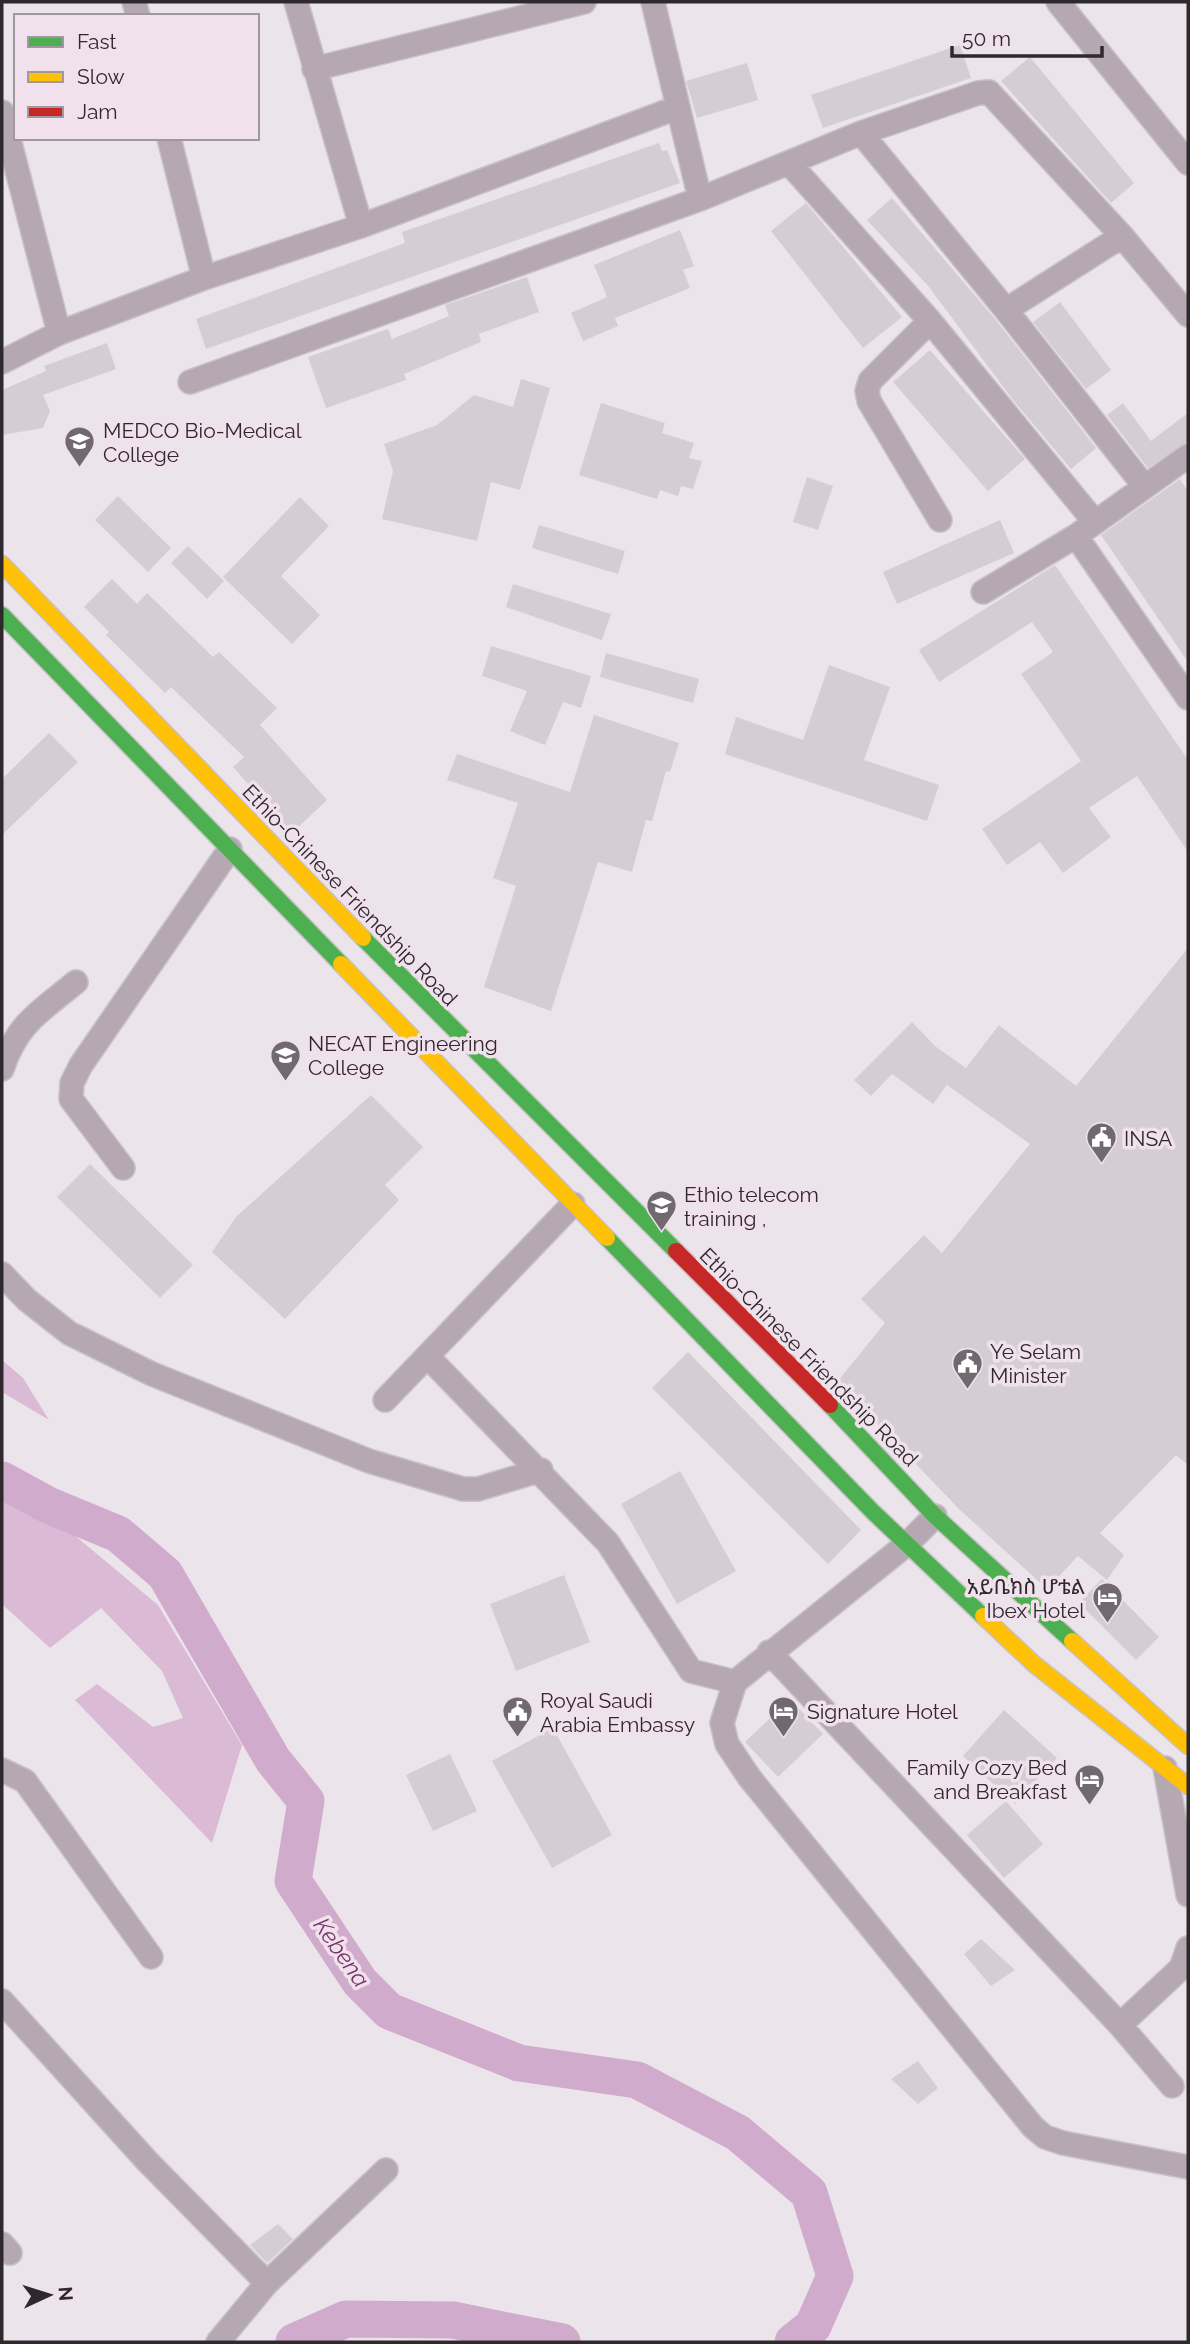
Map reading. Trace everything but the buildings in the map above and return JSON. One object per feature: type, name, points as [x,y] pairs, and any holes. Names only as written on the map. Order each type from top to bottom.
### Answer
[{"type":"main road","name":"Ethio-Chinese Friendship Road","points":[[2,564],[279,854],[845,1420],[935,1516],[1188,1746]]},
{"type":"main road","points":[[2,615],[907,1544],[1034,1664],[1188,1786]]},
{"type":"main road","points":[[256,878],[279,854]]},
{"type":"street","points":[[296,2],[361,226]]},
{"type":"street","points":[[314,69],[584,2]]},
{"type":"street","points":[[653,2],[676,108],[700,199]]},
{"type":"street","points":[[1058,2],[1188,163]]},
{"type":"street","points":[[190,382],[700,199],[861,133],[978,93],[989,92],[1122,236],[1188,315]]},
{"type":"street","points":[[2,362],[59,333],[204,278],[361,226],[676,108]]},
{"type":"street","points":[[2,112],[59,333]]},
{"type":"street","points":[[861,133],[1006,310],[1145,487]]},
{"type":"street","points":[[170,140],[204,278]]},
{"type":"street","points":[[790,164],[930,321],[1094,521]]},
{"type":"street","points":[[1006,310],[1122,236]]},
{"type":"street","points":[[930,321],[870,381],[867,391],[869,401],[940,520]]},
{"type":"street","points":[[983,592],[1076,536],[1188,456]]},
{"type":"street","points":[[1076,536],[1188,698]]},
{"type":"street","points":[[123,1168],[71,1100],[72,1083],[96,1041],[230,849]]},
{"type":"street","points":[[2,1069],[11,1042],[26,1023],[76,982]]},
{"type":"street","points":[[385,1400],[573,1204]]},
{"type":"street","points":[[2,1274],[27,1300],[69,1333],[152,1374],[369,1461],[463,1489],[478,1489],[541,1471]]},
{"type":"street","points":[[428,1357],[608,1542],[691,1671],[735,1682]]},
{"type":"street","points":[[935,1516],[907,1544],[735,1682],[722,1724],[727,1744],[748,1777],[1033,2127],[1045,2137],[1063,2143],[1188,2167]]},
{"type":"street","points":[[769,1653],[1120,2025],[1172,2086]]},
{"type":"street","points":[[1165,1768],[1188,1895]]},
{"type":"street","points":[[2,1770],[25,1781],[151,1957]]},
{"type":"street","points":[[1120,2025],[1181,1968],[1188,1948]]},
{"type":"street","points":[[2,2001],[147,2161],[267,2283]]},
{"type":"street","points":[[218,2342],[267,2283],[386,2170]]},
{"type":"shaded area","points":[[2,1360],[23,1378],[49,1420],[2,1392]]},
{"type":"shaded area","points":[[2,1488],[24,1493],[158,1605],[242,1745],[212,1843],[75,1700],[97,1684],[153,1727],[183,1718],[162,1671],[101,1608],[50,1648],[2,1604]]},
{"type":"waterway","name":"Kebena","points":[[2,1480],[48,1505],[118,1534],[165,1574],[273,1760],[306,1801],[293,1881],[360,1982],[389,2011],[519,2063],[637,2080],[738,2133],[809,2193],[835,2276],[813,2326],[793,2342]]},
{"type":"waterway","name":"Kebena","points":[[294,2342],[346,2319],[453,2320],[562,2342]]},
{"type":"traffic: fast","points":[[2,615],[341,964]]},
{"type":"traffic: fast","points":[[363,938],[676,1251]]},
{"type":"traffic: fast","points":[[607,1238],[873,1512],[983,1616]]},
{"type":"traffic: fast","points":[[830,1405],[935,1516],[1072,1641]]},
{"type":"traffic: slow","points":[[2,564],[363,938]]},
{"type":"traffic: slow","points":[[341,964],[607,1238]]},
{"type":"traffic: slow","points":[[983,1616],[1034,1664],[1188,1786]]},
{"type":"traffic: slow","points":[[1072,1641],[1188,1746]]},
{"type":"traffic: jam","points":[[676,1251],[830,1405]]},
{"type":"place","name":"MEDCO Bio-Medical College","points":[[80,469]]},
{"type":"place","name":"NECAT Engineering College","points":[[285,1082]]},
{"type":"place","name":"INSA","points":[[1101,1165]]},
{"type":"place","name":"Ethio telecom training ,","points":[[661,1233]]},
{"type":"place","name":"Ye Selam Minister","points":[[967,1390]]},
{"type":"place","name":"አይቤክስ ሆቴል Ibex Hotel","points":[[1108,1625]]},
{"type":"place","name":"Signature Hotel","points":[[784,1738]]},
{"type":"place","name":"Royal Saudi Arabia Embassy","points":[[517,1739]]},
{"type":"place","name":"Family Cozy Bed and Breakfast","points":[[1090,1806]]}]
